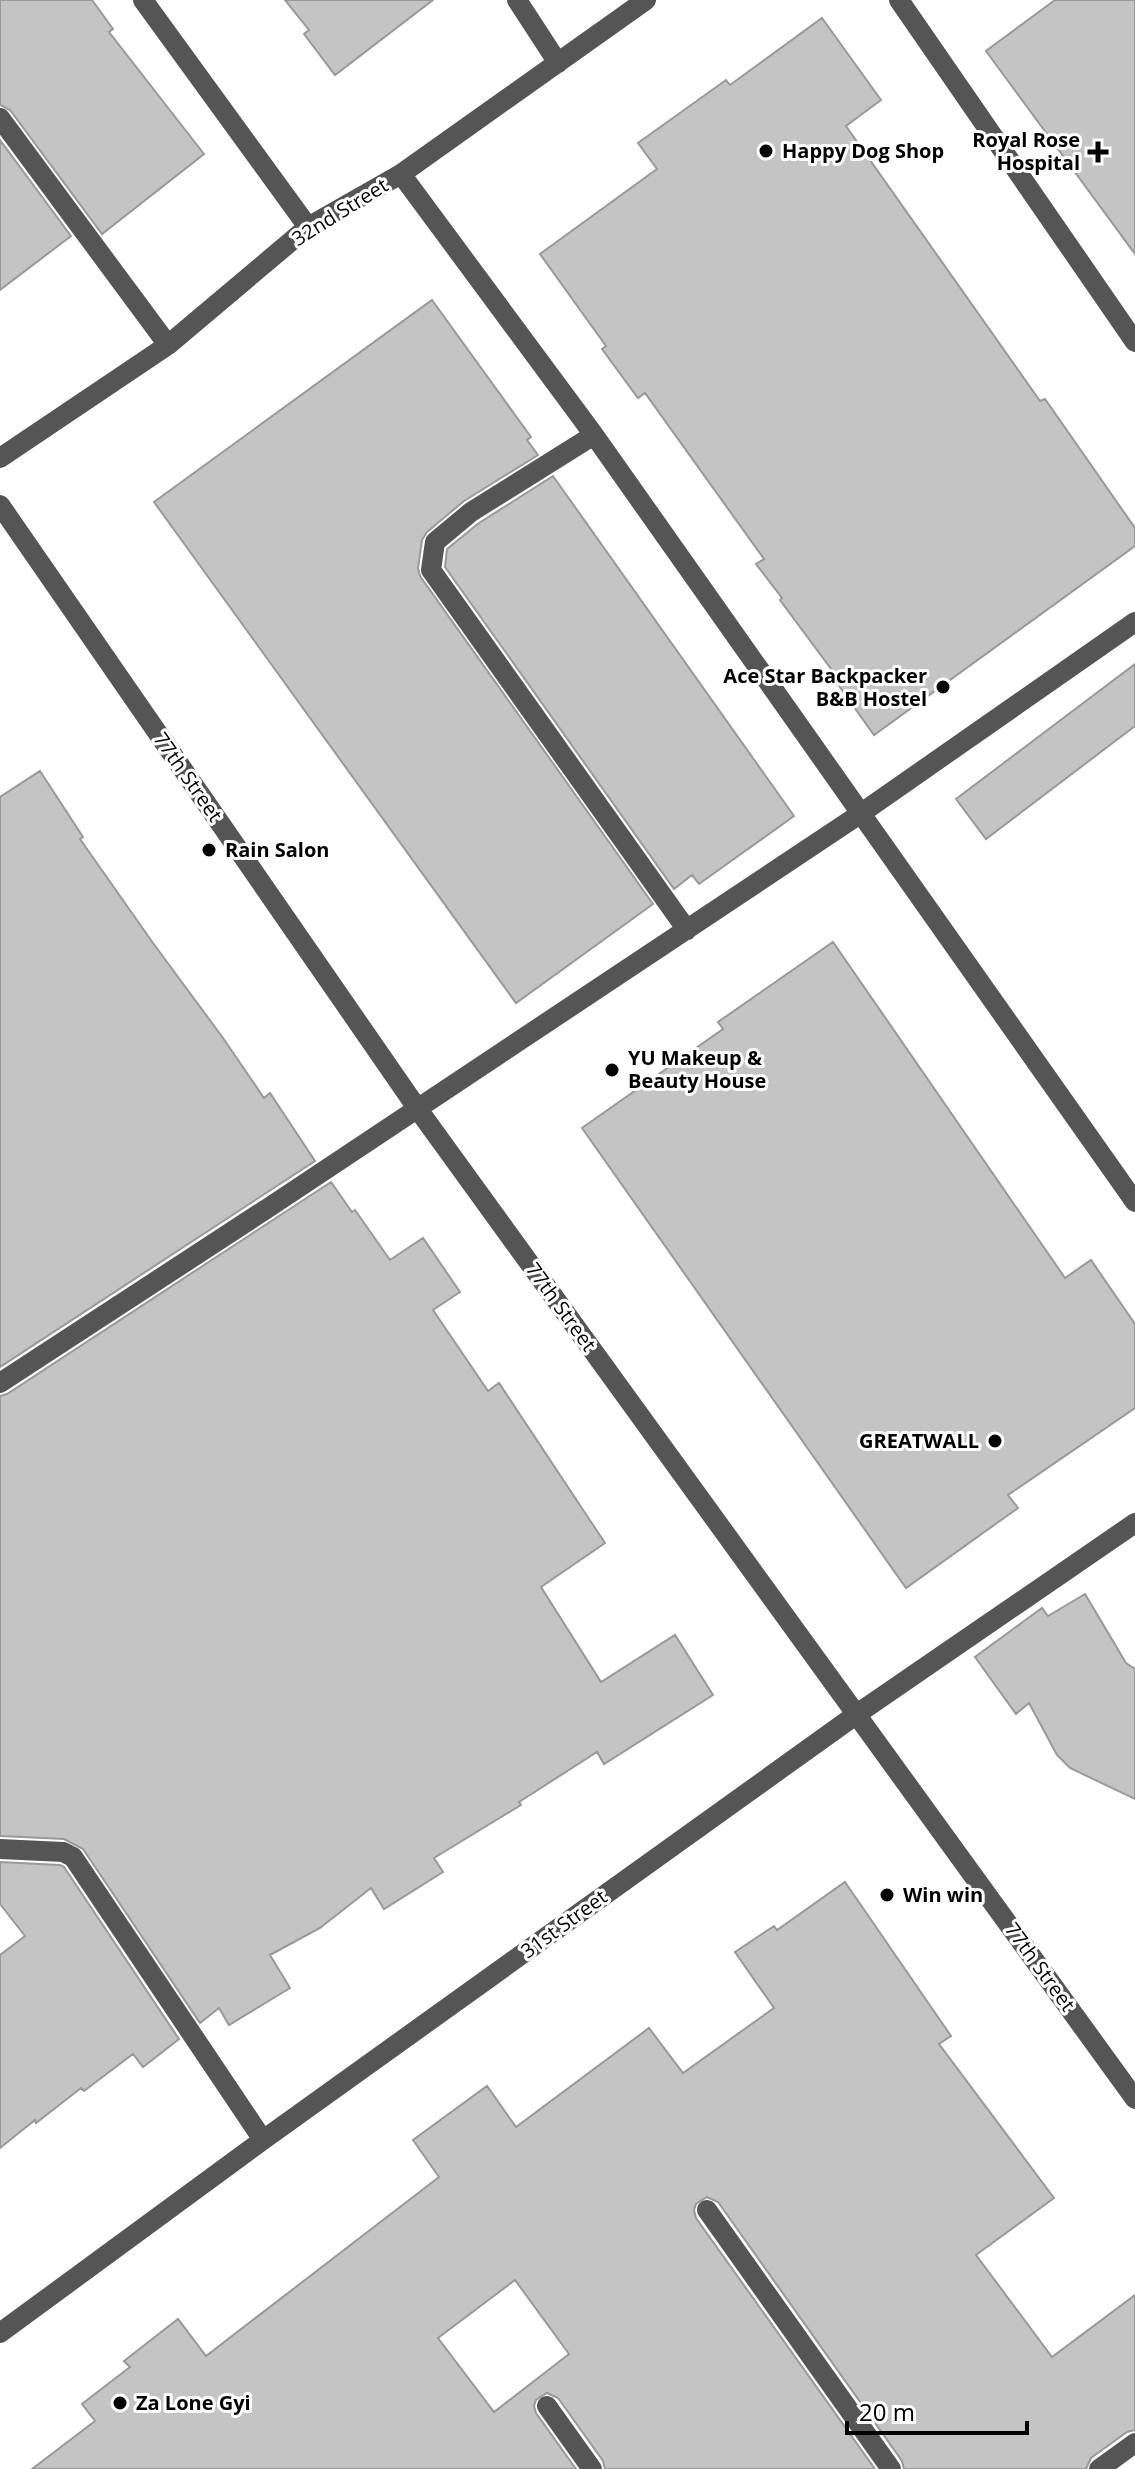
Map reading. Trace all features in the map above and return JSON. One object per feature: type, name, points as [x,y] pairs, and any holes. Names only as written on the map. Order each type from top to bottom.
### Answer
[{"type":"street","points":[[143,0],[308,227]]},
{"type":"street","points":[[517,0],[558,63]]},
{"type":"street","name":"32nd Street","points":[[0,458],[168,345],[308,227],[401,174],[646,0]]},
{"type":"street","points":[[899,0],[1135,342]]},
{"type":"street","points":[[0,118],[168,345]]},
{"type":"street","points":[[401,174],[594,435],[1135,1202]]},
{"type":"street","points":[[594,435],[471,512],[435,542],[431,570],[687,930]]},
{"type":"street","name":"77th Street","points":[[0,505],[417,1108],[1135,2099]]},
{"type":"street","points":[[0,1383],[687,930],[860,814],[1135,622]]},
{"type":"street","name":"31st Street","points":[[0,2333],[263,2140],[857,1714],[1135,1523]]},
{"type":"street","points":[[0,1849],[63,1852],[73,1857],[263,2140]]},
{"type":"street","points":[[707,2210],[891,2469]]},
{"type":"street","points":[[547,2406],[592,2469]]},
{"type":"street","points":[[1099,2469],[1135,2443]]},
{"type":"building","points":[[0,0],[92,0],[113,29],[109,32],[204,154],[102,234],[10,110],[0,105]]},
{"type":"building","points":[[285,0],[433,0],[335,75],[304,34],[309,30]]},
{"type":"building","name":"Royal Rose Hospital","points":[[1055,0],[1135,0],[1135,254],[986,51]]},
{"type":"building","points":[[822,18],[881,100],[846,126],[1040,401],[1045,399],[1135,528],[1135,546],[874,735],[837,683],[840,681],[756,564],[764,559],[645,393],[638,398],[602,349],[606,346],[540,254],[657,169],[638,143],[726,80],[730,85]]},
{"type":"building","points":[[0,140],[71,236],[0,290]]},
{"type":"building","points":[[432,300],[531,437],[527,440],[538,455],[464,501],[427,532],[422,540],[418,568],[420,576],[653,904],[516,1003],[154,502]]},
{"type":"building","points":[[553,476],[794,816],[699,884],[692,875],[674,889],[445,567],[447,549],[479,523]]},
{"type":"building","points":[[1135,664],[1135,726],[986,839],[956,799]]},
{"type":"building","points":[[40,771],[83,837],[80,839],[153,943],[264,1098],[270,1093],[315,1161],[0,1367],[0,797]]},
{"type":"building","points":[[833,942],[1065,1278],[1091,1260],[1135,1324],[1135,1408],[1008,1495],[1018,1508],[906,1588],[582,1128],[723,1029],[718,1022]]},
{"type":"building","points":[[331,1182],[390,1260],[423,1238],[460,1292],[433,1310],[488,1391],[499,1383],[605,1543],[541,1587],[601,1682],[675,1635],[713,1695],[604,1764],[597,1752],[519,1802],[521,1805],[434,1858],[443,1872],[384,1909],[371,1888],[320,1928],[270,1955],[290,1988],[229,2025],[219,2008],[200,2023],[83,1849],[64,1839],[0,1836],[0,1396]]},
{"type":"building","points":[[1085,1594],[1126,1663],[1135,1669],[1135,1799],[1070,1768],[1057,1755],[1029,1703],[1016,1714],[975,1657],[1042,1608],[1048,1616]]},
{"type":"building","points":[[0,1862],[64,1867],[179,2039],[143,2067],[133,2054],[84,2091],[81,2088],[36,2123],[35,2120],[0,2148],[0,1955],[25,1936],[0,1904]]},
{"type":"building","points":[[845,1882],[951,2036],[939,2044],[1054,2198],[976,2255],[1052,2357],[1135,2295],[1135,2430],[1127,2432],[1091,2458],[1086,2469],[904,2469],[902,2461],[718,2202],[707,2197],[696,2204],[696,2218],[875,2469],[605,2469],[603,2461],[558,2398],[547,2393],[536,2400],[536,2413],[576,2469],[32,2469],[95,2421],[82,2404],[130,2367],[124,2361],[178,2319],[206,2356],[439,2177],[413,2140],[487,2086],[516,2127],[649,2028],[683,2073],[774,2008],[735,1952],[774,1926],[777,1930]],"holes":[[[515,2280],[569,2354],[494,2412],[438,2338]]]},
{"type":"place","name":"Happy Dog Shop","points":[[766,151]]},
{"type":"place","name":"Royal Rose Hospital","points":[[1098,152]]},
{"type":"place","name":"Ace Star Backpacker B&B Hostel","points":[[943,687]]},
{"type":"place","name":"Rain Salon","points":[[209,850]]},
{"type":"place","name":"YU Makeup & Beauty House","points":[[612,1070]]},
{"type":"place","name":"GREATWALL","points":[[995,1441]]},
{"type":"place","name":"Win win","points":[[887,1895]]},
{"type":"place","name":"Za Lone Gyi","points":[[120,2403]]}]
